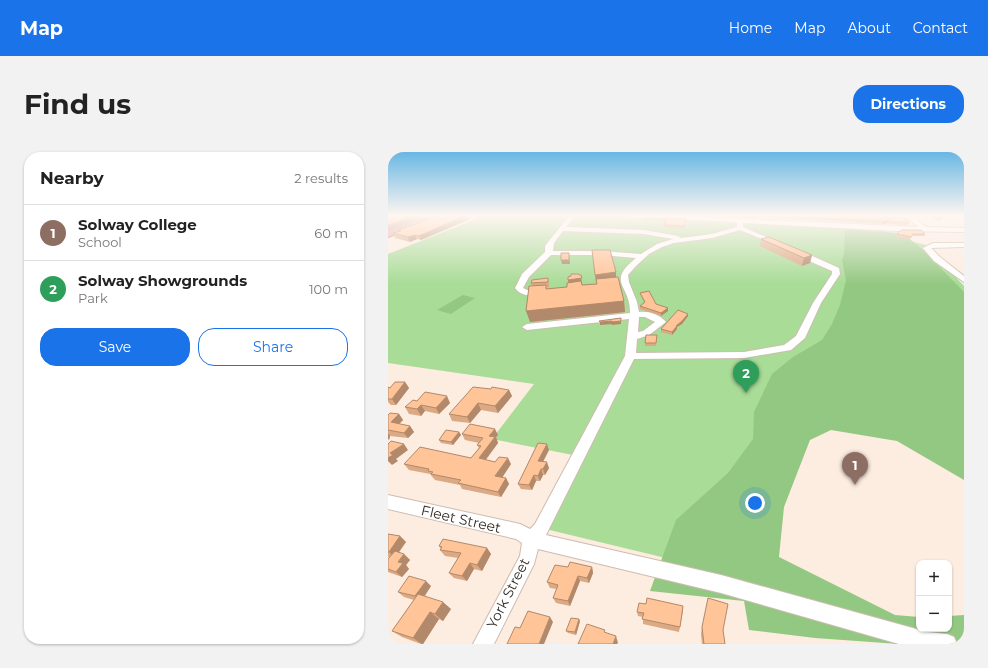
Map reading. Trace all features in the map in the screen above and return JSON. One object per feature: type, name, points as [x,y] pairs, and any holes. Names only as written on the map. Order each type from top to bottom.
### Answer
[{"type":"street","points":[[551,291],[526,293],[521,292],[519,288],[525,276],[549,253],[551,242],[554,238]]},
{"type":"street","points":[[676,238],[682,239]]},
{"type":"street","points":[[531,540],[541,529],[630,356],[633,346],[632,337],[634,305],[621,284],[626,272],[641,256],[657,245],[692,238]]},
{"type":"street","points":[[630,356],[744,355],[787,348],[800,338],[817,302],[836,274],[836,270],[770,238]]},
{"type":"street","points":[[964,245],[933,245],[927,248],[936,259],[964,280]]},
{"type":"street","points":[[549,253],[601,253],[641,256]]},
{"type":"street","points":[[527,327],[645,314],[655,317],[661,322],[646,334],[632,337]]},
{"type":"street","name":"Fleet Street","points":[[388,502],[520,532],[531,540],[721,584],[927,642],[947,644]]},
{"type":"street","name":"York Street","points":[[482,644],[528,558],[531,540]]},
{"type":"green space","points":[[428,238],[892,238],[894,240],[910,241],[926,245],[964,286],[964,402],[792,407],[699,566],[533,526],[573,455],[492,439],[534,384],[388,363],[388,254]]},
{"type":"green space","points":[[845,238],[908,238],[921,248],[964,292],[964,480],[897,441],[831,430],[810,440],[784,507],[779,557],[895,615],[916,617],[916,632],[952,632],[952,616],[964,615],[964,644],[899,644],[815,638],[749,630],[744,601],[650,591],[676,520],[728,473],[753,439],[754,412],[772,374],[793,357],[822,340],[832,324],[840,305],[846,280],[842,260],[844,254]]},
{"type":"green space","points":[[463,295],[475,298],[451,314],[437,310]]},
{"type":"building","points":[[771,238],[812,255],[804,258],[761,239]]},
{"type":"building","points":[[592,250],[610,250],[616,272],[595,275]]},
{"type":"building","points":[[561,253],[569,253],[569,260],[561,260]]},
{"type":"building","points":[[571,274],[579,274],[582,278],[568,280],[568,277],[571,276]]},
{"type":"building","points":[[618,277],[624,301],[526,311],[529,286],[546,285],[546,289],[567,287],[567,283],[581,281],[582,285],[597,284],[596,279]]},
{"type":"building","points":[[548,278],[548,282],[531,283],[532,280]]},
{"type":"building","points":[[649,291],[656,304],[668,308],[661,313],[640,306],[645,302],[640,293]]},
{"type":"building","points":[[678,310],[688,314],[672,332],[661,329]]},
{"type":"building","points":[[621,318],[621,321],[599,321]]},
{"type":"building","points":[[646,335],[657,335],[656,343],[645,343]]},
{"type":"building","points":[[395,382],[405,382],[392,399],[388,399],[388,387],[390,388]]},
{"type":"building","points":[[473,387],[491,389],[492,387],[509,390],[495,406],[478,403],[467,417],[449,414]]},
{"type":"building","points":[[425,392],[447,396],[436,408],[421,405],[417,409],[405,407],[413,400],[417,401]]},
{"type":"building","points":[[390,413],[399,414],[391,422],[410,426],[404,433],[388,430],[388,415]]},
{"type":"building","points":[[470,424],[495,429],[489,436],[495,437],[479,458],[495,462],[499,457],[508,458],[495,476],[506,478],[498,492],[458,483],[461,480],[431,474],[433,472],[428,471],[429,469],[404,464],[420,447],[471,458],[481,446],[477,445],[483,438],[462,434]]},
{"type":"building","points":[[446,430],[459,432],[451,442],[439,440]]},
{"type":"building","points":[[391,441],[404,444],[390,453],[393,455],[388,458],[388,444]]},
{"type":"building","points":[[538,443],[547,444],[538,461],[547,462],[543,469],[541,469],[538,476],[534,475],[529,485],[518,484]]},
{"type":"building","points":[[388,534],[400,536],[389,552],[388,552]]},
{"type":"building","points":[[443,539],[487,548],[477,565],[470,563],[462,576],[449,573],[461,553],[440,550],[442,547],[439,546]]},
{"type":"building","points":[[395,551],[404,554],[398,562],[403,563],[396,572],[388,569],[388,559]]},
{"type":"building","points":[[570,562],[592,567],[587,578],[578,576],[568,601],[553,598],[558,585],[547,582],[555,565],[568,567]]},
{"type":"building","points":[[409,576],[426,581],[415,596],[398,592]]},
{"type":"building","points":[[418,594],[443,602],[435,614],[430,612],[413,638],[392,631]]},
{"type":"building","points":[[647,598],[683,606],[680,627],[642,619],[644,613],[637,612],[639,603],[646,604]]},
{"type":"building","points":[[708,598],[728,604],[723,630],[725,644],[704,644],[702,627]]},
{"type":"building","points":[[528,611],[550,617],[539,644],[507,644],[515,627],[520,628]]},
{"type":"building","points":[[571,618],[579,619],[575,632],[566,631]]},
{"type":"building","points":[[587,624],[605,630],[604,632],[616,636],[613,644],[578,644]]},
{"type":"place","name":"Solway Showgrounds","points":[[746,393]]},
{"type":"place","name":"Solway College","points":[[855,485]]}]
